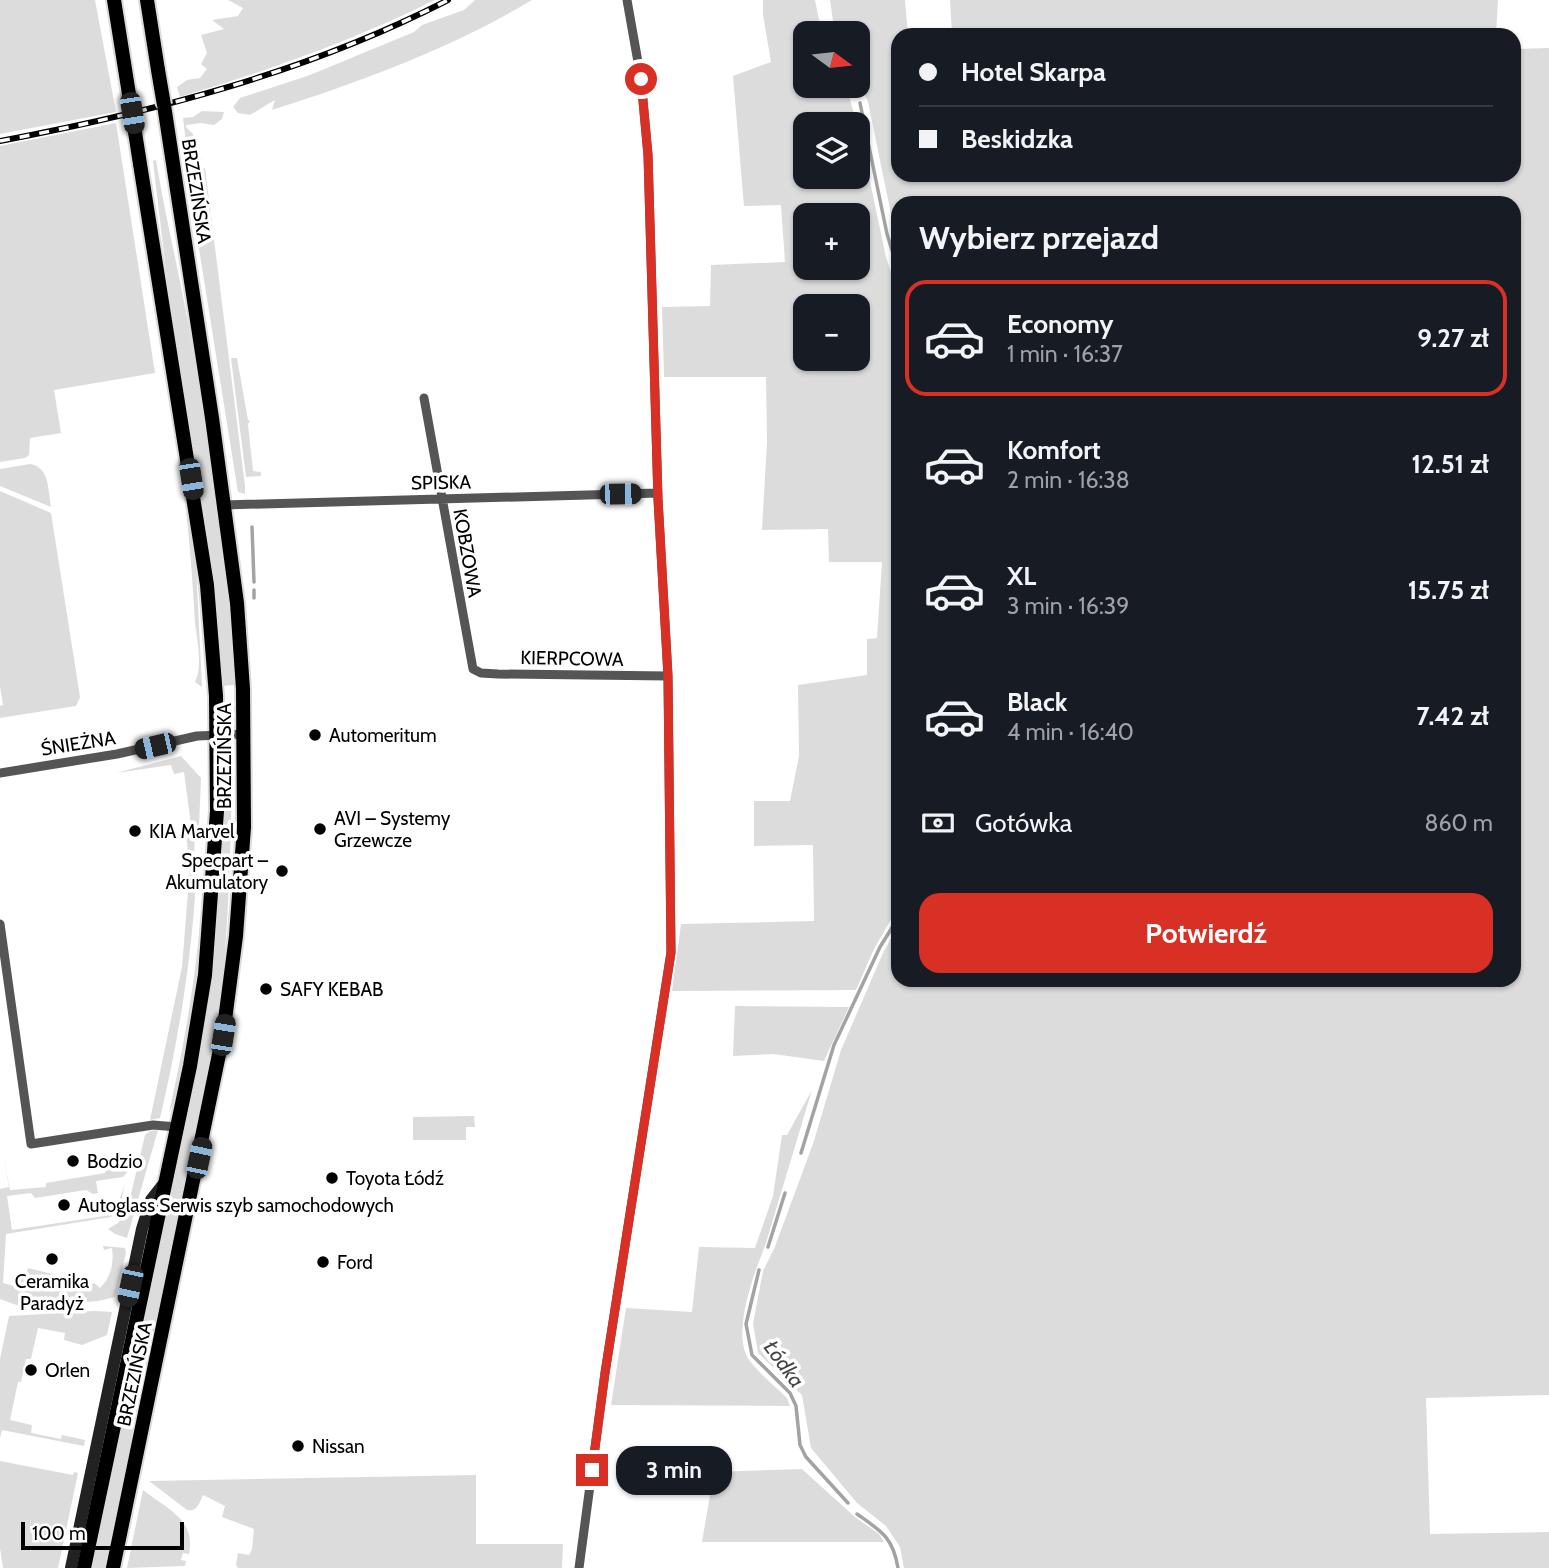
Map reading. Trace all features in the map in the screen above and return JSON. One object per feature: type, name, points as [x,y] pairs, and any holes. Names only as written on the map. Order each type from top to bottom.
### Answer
[{"type":"main road","name":"BRZEZIŃSKA","points":[[85,1568],[199,1013],[210,926],[216,811],[217,734],[212,639],[203,555],[114,0]]},
{"type":"main road","name":"BRZEZIŃSKA","points":[[113,1568],[214,1087],[227,1011],[242,871],[244,734],[237,603],[147,0]]},
{"type":"street","points":[[579,1568],[605,1373],[671,953],[668,676],[658,493],[648,155],[641,79],[627,0]]},
{"type":"street","name":"KOBZOWA","points":[[424,398],[470,663],[475,671]]},
{"type":"street","name":"SPISKA","points":[[224,505],[658,493]]},
{"type":"street","name":"KIERPCOWA","points":[[475,671],[498,674],[668,676]]},
{"type":"street","name":"ŚNIEŻNA","points":[[0,773],[217,734],[244,734]]},
{"type":"street","points":[[0,924],[32,1144],[153,1125],[177,1127]]},
{"type":"street","name":"BRZEZIŃSKA","points":[[71,1568],[142,1230],[151,1200],[166,1181]]},
{"type":"shaded area","points":[[0,0],[95,0],[116,112],[0,134]]},
{"type":"shaded area","points":[[228,0],[435,0],[310,54],[180,97],[177,87],[187,80],[200,78],[207,69],[201,64],[207,53],[201,35],[224,29],[212,20],[238,16],[243,8]]},
{"type":"shaded area","points":[[475,0],[532,0],[437,49],[339,87],[272,110],[275,100],[250,115],[238,113],[233,107],[240,98],[310,75],[414,32],[422,25],[464,10]]},
{"type":"shaded area","points":[[763,0],[815,0],[819,21],[793,21],[793,98],[849,98],[854,112],[793,112],[793,189],[870,189],[870,182],[891,272],[891,919],[856,990],[672,991],[681,924],[814,921],[813,845],[754,846],[754,801],[790,801],[799,756],[798,685],[867,675],[867,639],[877,638],[882,562],[829,562],[828,529],[762,530],[767,443],[766,377],[664,377],[662,307],[710,306],[711,265],[785,262],[781,205],[744,206],[733,76],[771,62]]},
{"type":"shaded area","points":[[830,0],[905,0],[907,28],[891,28],[891,182],[1521,182],[1521,49],[1549,48],[1549,1395],[1426,1398],[1430,1534],[1549,1532],[1549,1568],[904,1568],[900,1547],[886,1526],[857,1503],[811,1448],[802,1395],[758,1353],[753,1324],[763,1271],[774,1249],[813,1144],[841,1050],[891,939],[891,987],[1521,987],[1521,196],[891,196],[891,214],[868,102],[870,21],[833,21]]},
{"type":"shaded area","points":[[950,0],[1498,0],[1496,28],[952,28]]},
{"type":"shaded area","points":[[202,111],[224,112],[222,119],[214,125],[186,125],[193,134],[195,148],[202,159],[188,161],[183,118],[193,117]]},
{"type":"shaded area","points":[[116,123],[155,373],[54,390],[61,433],[30,438],[29,455],[0,462],[0,146]]},
{"type":"shaded area","points":[[156,160],[203,412],[222,548],[236,685],[222,686],[207,530],[169,296],[153,161]]},
{"type":"shaded area","points":[[205,168],[245,494],[238,492],[187,174],[189,170]]},
{"type":"shaded area","points":[[231,358],[237,358],[250,421],[248,424],[253,471],[261,472],[261,476],[246,477]]},
{"type":"shaded area","points":[[30,464],[37,466],[45,475],[51,507],[0,486],[0,469]]},
{"type":"shaded area","points":[[182,464],[195,544],[202,687],[195,682],[199,669],[199,653]]},
{"type":"shaded area","points":[[0,491],[51,513],[80,697],[76,706],[0,718],[0,706],[3,705],[0,686]]},
{"type":"shaded area","points":[[181,756],[201,778],[199,827],[195,828],[194,858],[197,858],[193,924],[180,1022],[160,1118],[150,1120],[182,967],[190,867],[186,835],[190,834],[191,825],[184,772],[174,774],[171,765],[116,773]]},
{"type":"shaded area","points":[[224,777],[232,777],[229,882],[222,986],[213,1055],[106,1568],[92,1568],[203,1033],[218,914]]},
{"type":"shaded area","points":[[204,871],[206,902],[194,997],[176,1100],[169,1112],[192,992]]},
{"type":"shaded area","points":[[735,1006],[849,1007],[824,1061],[773,1054],[733,1056]]},
{"type":"shaded area","points":[[812,1090],[743,1318],[742,1333],[748,1358],[787,1398],[790,1406],[611,1405],[626,1308],[692,1312],[699,1247],[755,1248],[773,1196],[782,1135],[787,1135]]},
{"type":"shaded area","points":[[474,1116],[475,1127],[466,1127],[466,1140],[413,1140],[413,1117]]},
{"type":"shaded area","points":[[158,1130],[127,1238],[115,1234],[108,1229],[126,1215],[145,1135]]},
{"type":"shaded area","points":[[3,1154],[10,1190],[46,1187],[46,1183],[105,1173],[105,1170],[126,1166],[125,1158],[129,1158],[128,1171],[123,1177],[96,1181],[98,1193],[93,1194],[86,1190],[35,1198],[31,1193],[7,1196],[12,1230],[111,1215],[125,1184],[120,1206],[111,1217],[6,1234],[3,1283],[18,1287],[22,1271],[27,1272],[28,1268],[73,1279],[75,1270],[87,1287],[94,1283],[100,1288],[109,1275],[113,1259],[112,1248],[104,1250],[103,1246],[125,1248],[115,1297],[98,1301],[22,1307],[0,1299],[0,1189],[9,1187]]},
{"type":"shaded area","points":[[112,1312],[107,1335],[82,1345],[64,1340],[65,1333],[38,1328],[31,1359],[26,1359],[21,1382],[18,1382],[10,1420],[32,1425],[31,1433],[85,1440],[84,1446],[2,1430],[0,1438],[0,1359],[9,1316]]},
{"type":"shaded area","points":[[0,1461],[73,1475],[74,1472],[78,1473],[58,1568],[3,1568],[0,1548]]},
{"type":"shaded area","points":[[802,1469],[855,1517],[879,1534],[884,1542],[702,1542],[714,1472]]},
{"type":"shaded area","points":[[476,1475],[476,1544],[563,1544],[562,1568],[238,1568],[238,1553],[249,1555],[252,1549],[254,1529],[222,1517],[225,1506],[203,1495],[196,1508],[187,1510],[149,1481]]},
{"type":"shaded area","points":[[143,1490],[170,1509],[184,1523],[190,1542],[189,1554],[183,1553],[181,1560],[186,1561],[185,1566],[127,1568]]},
{"type":"waterway","name":"Łódka","points":[[860,103],[891,247]]},
{"type":"waterway","points":[[252,527],[254,582]]},
{"type":"waterway","points":[[254,590],[254,598]]},
{"type":"waterway","name":"Łódka","points":[[801,1153],[834,1045],[891,929]]},
{"type":"waterway","name":"Łódka","points":[[768,1247],[785,1193]]},
{"type":"waterway","name":"Łódka","points":[[759,1270],[746,1324],[752,1355],[790,1393],[796,1406],[800,1445],[806,1457],[848,1503]]},
{"type":"waterway","name":"Łódka","points":[[857,1514],[885,1536],[893,1549],[898,1568]]},
{"type":"railway","points":[[0,141],[115,117],[229,87],[341,48],[448,0]]},
{"type":"place","name":"Automeritum","points":[[315,735]]},
{"type":"place","name":"AVI – Systemy Grzewcze","points":[[320,829]]},
{"type":"place","name":"KIA Marvel","points":[[135,831]]},
{"type":"place","name":"Specpart – Akumulatory","points":[[282,871]]},
{"type":"place","name":"SAFY KEBAB","points":[[266,989]]},
{"type":"place","name":"Bodzio","points":[[73,1161]]},
{"type":"place","name":"Toyota Łódź","points":[[332,1178]]},
{"type":"place","name":"Autoglass Serwis szyb samochodowych","points":[[64,1205]]},
{"type":"place","name":"Ceramika Paradyż","points":[[52,1259]]},
{"type":"place","name":"Ford","points":[[323,1262]]},
{"type":"place","name":"Orlen","points":[[31,1370]]},
{"type":"place","name":"Nissan","points":[[298,1446]]},
{"type":"route","points":[[592,1470],[671,953],[668,676],[658,499],[648,155],[641,79]]}]
